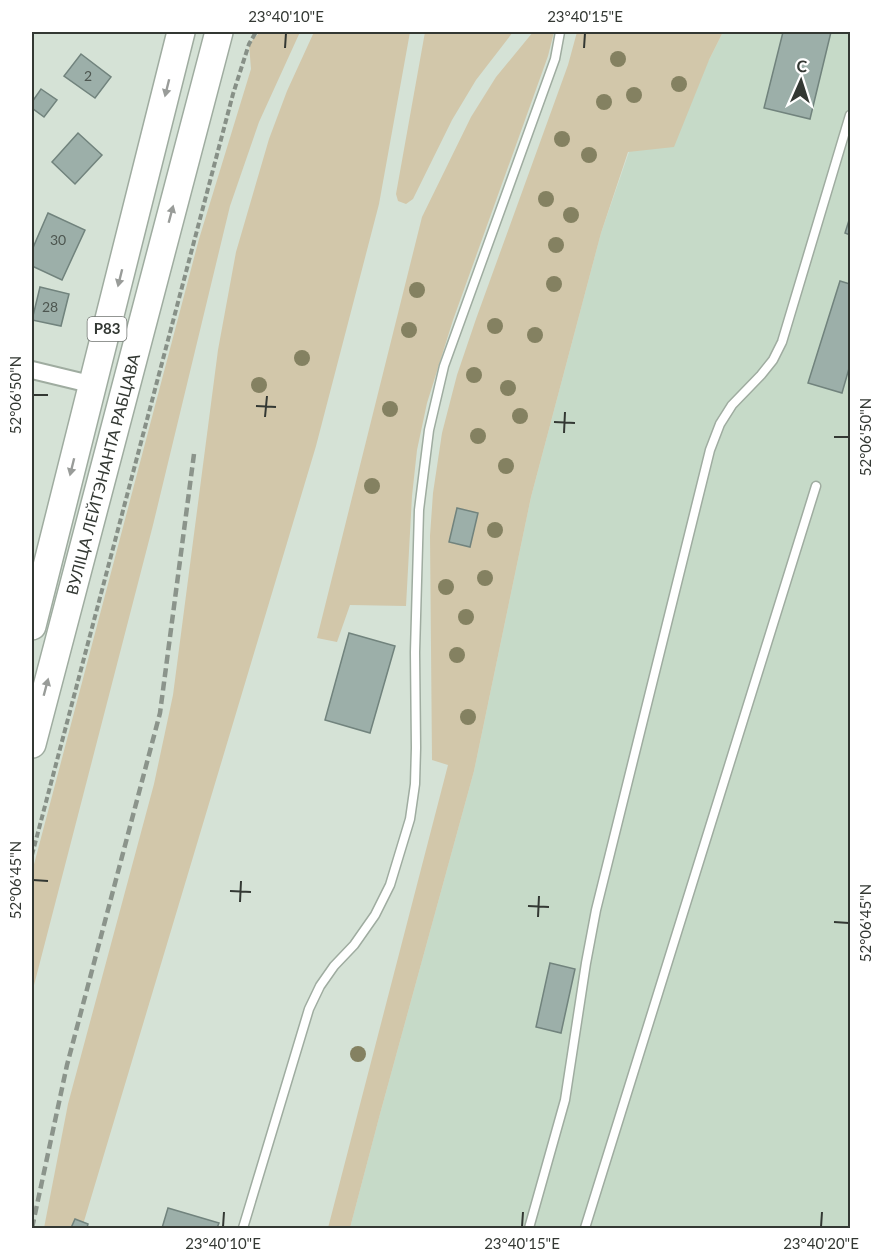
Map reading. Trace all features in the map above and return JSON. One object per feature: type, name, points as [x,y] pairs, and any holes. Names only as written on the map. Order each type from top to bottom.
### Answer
[{"type":"highway","name":"ВУЛІЦА ЛЕЙТЭНАНТА РАБЦАВА","points":[[32,626],[181,32]]},
{"type":"highway","name":"ВУЛІЦА ЛЕЙТЭНАНТА РАБЦАВА","points":[[32,744],[219,32]]},
{"type":"street","points":[[32,370],[94,385]]},
{"type":"lane","points":[[243,1228],[309,1009],[320,986],[334,966],[354,945],[375,915],[390,885],[410,819],[415,784],[415,652],[419,510],[429,430],[444,366],[555,59],[560,32]]},
{"type":"lane","points":[[529,1228],[565,1100],[596,910],[710,450],[720,424],[732,405],[773,360],[782,342],[850,115]]},
{"type":"lane","points":[[585,1228],[816,486]]},
{"type":"path","points":[[32,855],[233,94],[249,44],[256,32]]},
{"type":"shaded area","points":[[260,32],[300,32],[259,122],[230,206],[153,525],[32,993],[32,872],[199,239],[251,69],[249,44]]},
{"type":"shaded area","points":[[314,32],[410,32],[379,204],[316,446],[82,1228],[44,1228],[68,1104],[154,784],[173,695],[218,350],[236,252],[269,139],[287,91]]},
{"type":"shaded area","points":[[425,32],[513,32],[476,80],[452,120],[413,199],[406,204],[398,201],[396,194]]},
{"type":"shaded area","points":[[533,32],[554,32],[548,56],[453,320],[427,403],[417,450],[412,496],[406,606],[350,605],[337,642],[317,638],[422,217],[471,117],[496,77]]},
{"type":"shaded area","points":[[577,32],[723,32],[709,60],[674,147],[628,152],[601,233],[531,497],[474,771],[350,1228],[328,1228],[448,765],[432,760],[430,536],[433,493],[442,433],[457,375],[568,65]]},
{"type":"shaded area","points":[[723,32],[850,32],[850,1228],[350,1228],[474,771],[531,497],[601,233],[629,152],[709,60]]},
{"type":"building","points":[[783,32],[831,32],[810,119],[764,108]]},
{"type":"building","points":[[81,54],[111,77],[95,98],[64,76]]},
{"type":"building","points":[[41,89],[57,100],[44,117],[32,108],[32,102]]},
{"type":"building","points":[[78,133],[102,155],[75,184],[52,162]]},
{"type":"building","points":[[48,213],[85,230],[62,280],[32,266],[32,250]]},
{"type":"building","points":[[850,217],[850,235],[845,233]]},
{"type":"building","points":[[840,281],[850,284],[850,365],[842,393],[808,383]]},
{"type":"building","points":[[40,287],[69,294],[61,326],[32,320]]},
{"type":"building","points":[[457,508],[478,513],[470,547],[449,542]]},
{"type":"building","points":[[349,633],[395,646],[370,733],[325,720]]},
{"type":"building","points":[[550,963],[575,969],[561,1033],[536,1027]]},
{"type":"building","points":[[168,1208],[219,1223],[217,1228],[162,1228]]},
{"type":"building","points":[[75,1219],[88,1224],[87,1228],[71,1228]]},
{"type":"railway","points":[[32,1228],[67,1065],[160,713],[194,454]]}]
